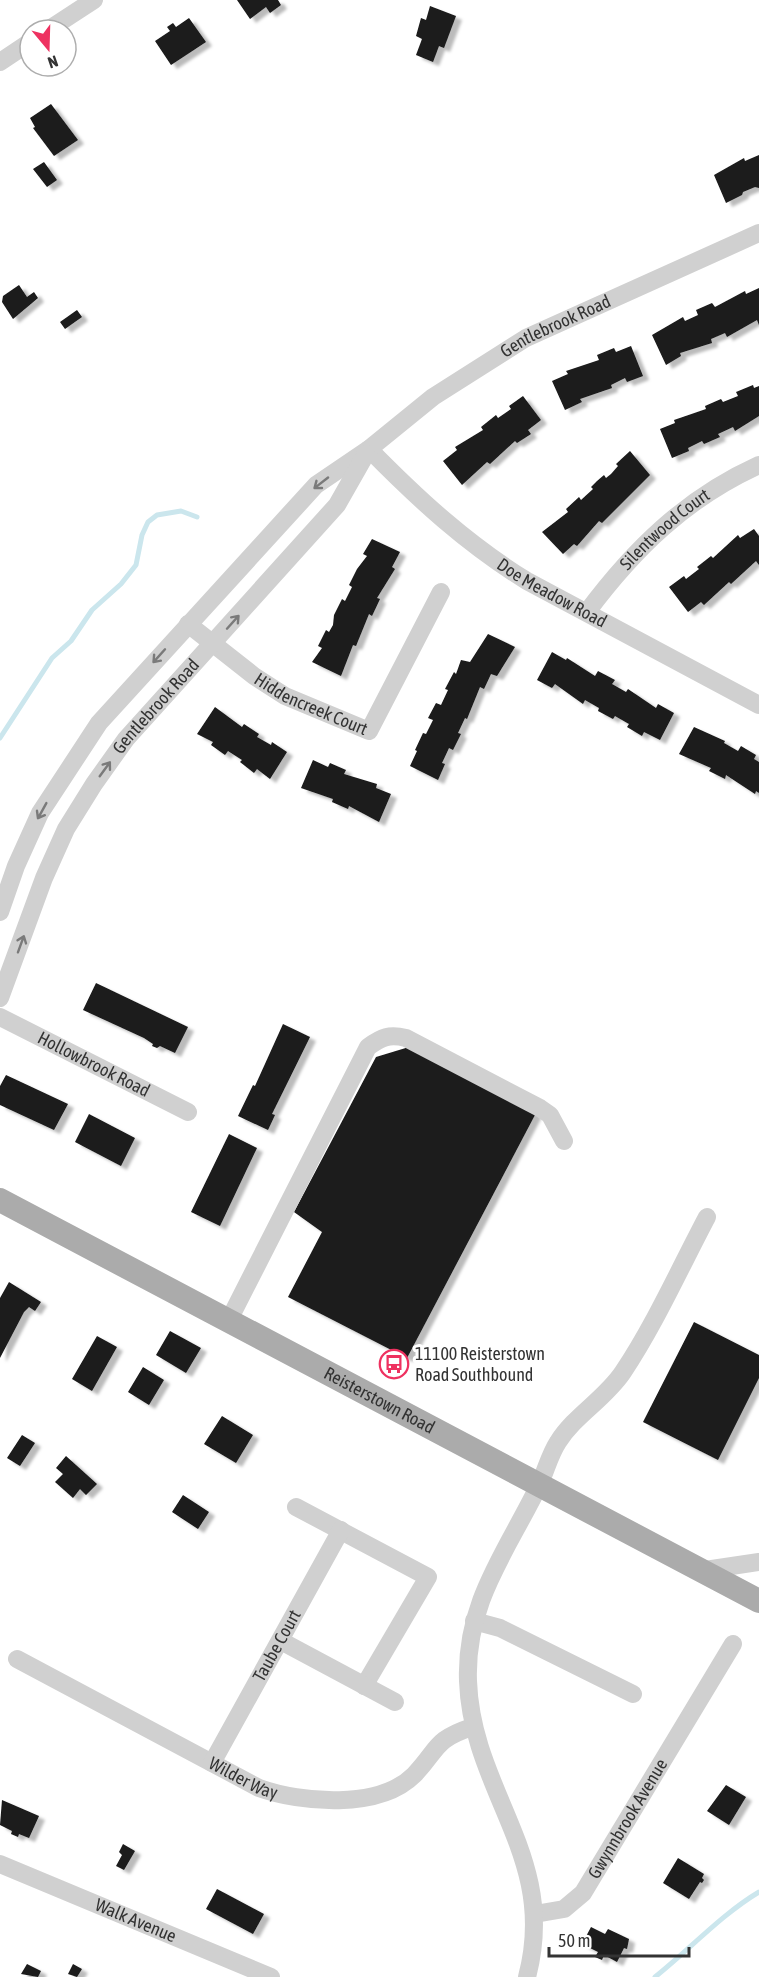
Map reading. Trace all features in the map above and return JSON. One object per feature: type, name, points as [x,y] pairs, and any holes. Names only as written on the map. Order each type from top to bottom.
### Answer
[{"type":"main road","name":"Reisterstown Road","points":[[0,1200],[228,1322],[705,1570],[759,1601]]},
{"type":"street","points":[[66,18],[94,0]]},
{"type":"street","points":[[0,62],[18,50]]},
{"type":"street","name":"Gentlebrook Road","points":[[0,912],[16,867],[40,813],[99,723],[316,484],[369,449],[433,396],[526,338],[759,233]]},
{"type":"street","name":"Gentlebrook Road","points":[[0,998],[44,878],[66,829],[94,784],[126,739],[337,505],[369,449]]},
{"type":"street","name":"Doe Meadow Road","points":[[369,449],[420,501],[459,535],[527,580],[759,705]]},
{"type":"street","name":"Silentwood Court","points":[[587,612],[637,550],[673,516],[707,492],[759,465]]},
{"type":"street","name":"Hiddencreek Court","points":[[188,624],[254,676],[285,696],[369,731],[441,592]]},
{"type":"street","name":"Hollowbrook Road","points":[[0,1017],[188,1112]]},
{"type":"street","points":[[228,1322],[368,1047],[380,1038],[391,1035],[406,1038],[540,1108],[550,1115],[564,1142]]},
{"type":"street","points":[[527,1977],[534,1944],[535,1914],[530,1879],[519,1843],[482,1758],[472,1727],[468,1678],[474,1621],[498,1559],[540,1484],[557,1443],[623,1373],[707,1217]]},
{"type":"street","points":[[296,1507],[428,1577],[364,1686]]},
{"type":"street","name":"Taube Court","points":[[212,1763],[341,1530]]},
{"type":"street","points":[[705,1570],[759,1562]]},
{"type":"street","points":[[474,1621],[500,1628],[633,1694]]},
{"type":"street","points":[[281,1641],[395,1702]]},
{"type":"street","name":"Gwynnbrook Avenue","points":[[535,1914],[564,1909],[583,1893],[733,1644]]},
{"type":"street","name":"Wilder Way","points":[[17,1659],[259,1788],[284,1797],[314,1800],[364,1798],[404,1783],[440,1741],[451,1734],[472,1727]]},
{"type":"street","name":"Walk Avenue","points":[[0,1864],[271,1977]]},
{"type":"building","points":[[237,0],[278,0],[281,5],[270,13],[266,7],[250,19]]},
{"type":"building","points":[[430,6],[456,16],[444,48],[439,46],[433,62],[416,55],[422,39],[416,36],[421,18],[426,20]]},
{"type":"building","points":[[189,18],[206,42],[171,65],[155,41],[170,31],[167,27],[173,23],[176,27]]},
{"type":"building","points":[[51,104],[78,140],[54,156],[33,128],[35,127],[30,118]]},
{"type":"building","points":[[759,155],[759,188],[755,187],[743,192],[742,195],[726,203],[714,175],[744,158],[745,161]]},
{"type":"building","points":[[44,162],[57,180],[47,187],[33,169]]},
{"type":"building","points":[[19,285],[27,297],[34,292],[38,298],[13,319],[2,302],[3,296]]},
{"type":"building","points":[[759,288],[759,325],[757,320],[727,337],[725,333],[711,339],[712,343],[680,353],[681,356],[666,365],[652,335],[683,317],[685,321],[698,315],[696,310],[712,303],[715,307],[745,291],[746,294]]},
{"type":"building","points":[[77,310],[82,317],[65,329],[60,322]]},
{"type":"building","points":[[631,346],[643,376],[627,382],[625,378],[611,385],[612,388],[580,399],[582,402],[565,410],[552,381],[568,374],[566,371],[599,360],[597,355],[614,348],[616,352]]},
{"type":"building","points":[[753,385],[754,388],[759,386],[759,416],[735,431],[733,427],[718,434],[720,437],[704,444],[702,441],[688,448],[689,451],[672,458],[660,429],[675,423],[674,420],[706,409],[705,406],[721,399],[723,402],[738,396],[736,392]]},
{"type":"building","points":[[523,396],[541,420],[528,430],[531,434],[517,443],[515,441],[462,485],[443,461],[457,450],[455,447],[483,430],[481,427],[496,415],[498,418],[511,409],[509,406]]},
{"type":"building","points":[[630,451],[650,475],[602,523],[599,521],[577,546],[574,544],[563,554],[542,532],[568,512],[566,509],[579,497],[581,500],[604,475],[606,478],[611,474],[618,466],[616,464]]},
{"type":"building","points":[[754,529],[759,536],[759,565],[756,561],[704,605],[701,602],[688,612],[669,587],[684,576],[686,579],[699,569],[697,567],[711,556],[713,558],[738,535],[740,538]]},
{"type":"building","points":[[372,539],[400,552],[392,567],[395,569],[377,598],[380,599],[372,616],[369,614],[356,646],[353,645],[341,676],[312,662],[322,648],[318,646],[326,630],[329,632],[333,625],[334,615],[342,599],[345,601],[352,587],[349,585],[367,556],[363,554]]},
{"type":"building","points":[[488,634],[515,647],[497,676],[491,674],[484,689],[480,687],[467,719],[465,718],[458,733],[461,734],[453,750],[449,748],[442,763],[445,764],[438,780],[410,766],[417,751],[415,750],[423,733],[426,734],[433,720],[428,718],[436,703],[441,705],[448,690],[445,689],[454,672],[456,674],[461,660],[470,662]]},
{"type":"building","points":[[552,652],[566,660],[567,658],[595,676],[598,671],[615,680],[612,684],[626,692],[628,689],[656,708],[658,704],[674,713],[660,740],[644,732],[642,736],[627,727],[629,724],[615,716],[613,719],[598,711],[599,708],[585,700],[583,704],[555,684],[552,688],[537,680]]},
{"type":"building","points":[[215,707],[242,727],[244,724],[259,734],[257,737],[271,745],[272,742],[287,752],[270,779],[257,769],[254,773],[240,762],[242,760],[228,751],[225,755],[211,745],[213,742],[197,734]]},
{"type":"building","points":[[694,727],[725,741],[724,743],[738,751],[741,746],[756,755],[754,759],[759,762],[759,793],[756,791],[755,794],[726,775],[725,779],[709,771],[711,768],[679,754]]},
{"type":"building","points":[[313,760],[328,767],[330,763],[346,770],[344,774],[377,784],[376,788],[391,794],[379,822],[349,806],[348,809],[332,802],[333,799],[301,788]]},
{"type":"building","points":[[96,983],[188,1027],[175,1053],[160,1046],[157,1048],[152,1046],[153,1044],[144,1038],[83,1010]]},
{"type":"building","points":[[283,1024],[310,1037],[272,1114],[275,1115],[268,1130],[238,1116],[253,1085],[255,1086]]},
{"type":"building","points":[[409,1047],[536,1113],[407,1358],[288,1297],[322,1232],[294,1212],[376,1057]]},
{"type":"building","points":[[6,1075],[68,1104],[54,1130],[0,1105],[0,1086]]},
{"type":"building","points":[[89,1114],[135,1138],[121,1166],[75,1142]]},
{"type":"building","points":[[229,1134],[257,1148],[220,1226],[191,1212]]},
{"type":"building","points":[[9,1282],[41,1302],[35,1311],[29,1307],[24,1312],[0,1358],[0,1298]]},
{"type":"building","points":[[694,1322],[759,1355],[759,1378],[718,1460],[643,1422]]},
{"type":"building","points":[[170,1331],[201,1348],[186,1373],[156,1355]]},
{"type":"building","points":[[97,1336],[117,1347],[92,1391],[72,1379]]},
{"type":"building","points":[[143,1367],[164,1380],[149,1405],[128,1392]]},
{"type":"building","points":[[222,1416],[253,1435],[236,1463],[204,1444]]},
{"type":"building","points":[[22,1435],[35,1443],[20,1466],[7,1458]]},
{"type":"building","points":[[66,1456],[97,1484],[86,1495],[80,1489],[73,1498],[55,1482],[63,1474],[56,1468]]},
{"type":"building","points":[[183,1495],[209,1512],[198,1529],[172,1512]]},
{"type":"building","points":[[726,1785],[746,1797],[729,1825],[707,1811]]},
{"type":"building","points":[[2,1800],[39,1816],[29,1838],[11,1834],[12,1831],[0,1825]]},
{"type":"building","points":[[123,1844],[135,1851],[124,1870],[116,1866],[122,1855],[119,1852]]},
{"type":"building","points":[[678,1858],[704,1874],[702,1878],[704,1880],[700,1882],[689,1899],[663,1883]]},
{"type":"building","points":[[217,1889],[264,1914],[253,1934],[206,1909]]},
{"type":"building","points":[[591,1927],[605,1934],[608,1929],[629,1939],[627,1949],[624,1948],[617,1962],[604,1955],[602,1960],[595,1957],[598,1952],[582,1944]]},
{"type":"building","points":[[27,1964],[41,1971],[38,1977],[21,1974]]},
{"type":"building","points":[[73,1964],[82,1969],[77,1977],[68,1974]]},
{"type":"waterway","points":[[0,738],[52,658],[71,641],[92,610],[121,584],[136,565],[142,535],[148,522],[157,515],[181,511],[197,517]]},
{"type":"waterway","points":[[655,1977],[719,1921],[759,1892]]},
{"type":"place","name":"11100 Reisterstown Road Southbound","points":[[394,1364]]}]
